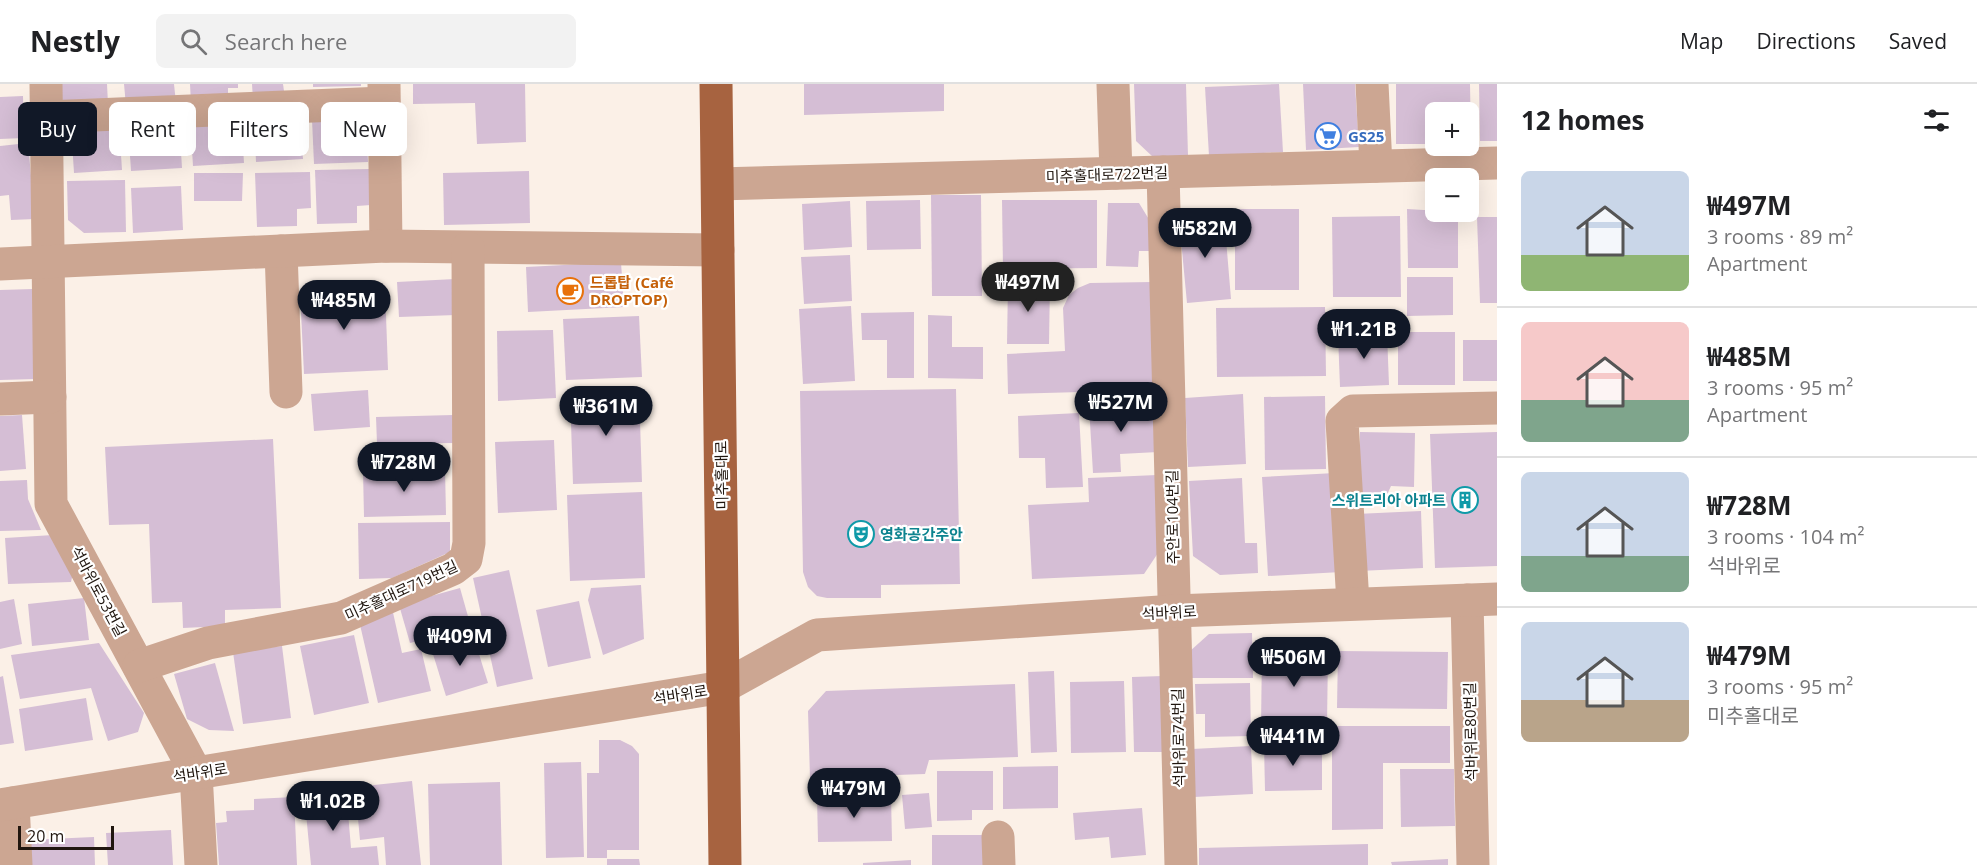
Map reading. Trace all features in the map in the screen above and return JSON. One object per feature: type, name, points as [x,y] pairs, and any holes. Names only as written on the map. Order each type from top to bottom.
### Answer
[{"type":"main road","name":"미추홀대로","points":[[716,84],[725,865]]},
{"type":"street","name":"석바위로53번길","points":[[46,84],[46,102]]},
{"type":"street","points":[[1113,84],[1116,173]]},
{"type":"street","points":[[1372,84],[1376,166]]},
{"type":"street","points":[[97,114],[384,94],[386,246]]},
{"type":"street","name":"석바위로53번길","points":[[47,156],[51,504],[196,773]]},
{"type":"street","name":"미추홀대로722번길","points":[[718,184],[1497,163]]},
{"type":"street","name":"주안로104번길","points":[[1163,172],[1175,611]]},
{"type":"street","points":[[0,264],[386,246],[718,250]]},
{"type":"street","name":"미추홀대로719번길","points":[[139,666],[208,643],[341,618],[453,569],[466,559],[470,543],[468,248]]},
{"type":"street","points":[[281,251],[286,392]]},
{"type":"street","points":[[0,399],[50,397]]},
{"type":"street","points":[[1353,603],[1342,421],[1353,411],[1497,408]]},
{"type":"street","name":"석바위로","points":[[6,804],[723,687],[817,635],[1175,611],[1482,599]]},
{"type":"street","name":"석바위로80번길","points":[[1473,865],[1482,599]]},
{"type":"street","name":"석바위로74번길","points":[[1175,611],[1181,865]]},
{"type":"street","points":[[196,773],[201,865]]},
{"type":"street","points":[[6,804],[15,865]]},
{"type":"building","points":[[61,84],[107,84],[108,104],[62,102]]},
{"type":"building","points":[[124,84],[174,84],[176,102],[126,102]]},
{"type":"building","points":[[190,84],[238,84],[238,88],[228,88],[228,102],[191,102]]},
{"type":"building","points":[[252,84],[283,84],[284,91],[253,99]]},
{"type":"building","points":[[313,84],[361,84],[361,86],[313,87]]},
{"type":"building","points":[[413,84],[525,84],[526,142],[477,144],[475,103],[413,104]]},
{"type":"building","points":[[804,84],[944,84],[944,111],[804,115]]},
{"type":"building","points":[[1134,84],[1186,84],[1188,156],[1153,157],[1136,141]]},
{"type":"building","points":[[1279,84],[1283,152],[1209,156],[1205,87]]},
{"type":"building","points":[[1303,84],[1355,84],[1359,147],[1306,150]]},
{"type":"building","points":[[1396,84],[1470,84],[1470,102],[1425,102],[1425,144],[1396,144]]},
{"type":"building","points":[[1479,84],[1497,84],[1497,141],[1480,141]]},
{"type":"building","points":[[23,96],[23,102],[18,102],[18,138],[0,139],[0,97]]},
{"type":"building","points":[[208,119],[208,156],[244,156],[244,163],[193,166],[192,156],[196,156],[196,120]]},
{"type":"building","points":[[312,120],[321,120],[321,156],[368,156],[368,162],[314,164]]},
{"type":"building","points":[[109,124],[109,156],[121,156],[122,170],[74,173],[73,156],[97,156],[97,125]]},
{"type":"building","points":[[18,144],[18,156],[29,156],[35,219],[11,220],[9,195],[0,196],[0,146]]},
{"type":"building","points":[[130,156],[181,156],[182,168],[131,171]]},
{"type":"building","points":[[256,156],[303,156],[303,159],[256,162]]},
{"type":"building","points":[[370,169],[371,205],[357,206],[357,223],[317,224],[315,170]]},
{"type":"building","points":[[529,171],[530,223],[444,225],[443,173]]},
{"type":"building","points":[[310,172],[311,208],[297,209],[297,226],[257,227],[255,173]]},
{"type":"building","points":[[194,173],[243,173],[242,201],[194,201]]},
{"type":"building","points":[[125,180],[126,232],[84,233],[68,220],[67,181]]},
{"type":"building","points":[[181,186],[183,230],[133,233],[131,188]]},
{"type":"building","points":[[931,195],[981,195],[982,296],[932,296]]},
{"type":"building","points":[[920,200],[921,249],[867,250],[866,201]]},
{"type":"building","points":[[1002,200],[1097,200],[1097,268],[1003,269]]},
{"type":"building","points":[[850,201],[852,247],[804,250],[802,204]]},
{"type":"building","points":[[1108,203],[1139,203],[1153,226],[1152,251],[1139,251],[1138,267],[1106,266]]},
{"type":"building","points":[[1235,209],[1299,209],[1299,290],[1235,290]]},
{"type":"building","points":[[1407,209],[1425,210],[1425,222],[1458,222],[1458,268],[1408,268]]},
{"type":"building","points":[[1224,215],[1231,299],[1187,303],[1179,219]]},
{"type":"building","points":[[1400,216],[1401,297],[1333,297],[1332,217]]},
{"type":"building","points":[[1479,217],[1497,217],[1497,303],[1480,303],[1477,222]]},
{"type":"building","points":[[850,255],[852,301],[804,304],[801,257]]},
{"type":"building","points":[[621,262],[624,307],[528,312],[526,267]]},
{"type":"building","points":[[1407,277],[1453,277],[1453,315],[1407,316]]},
{"type":"building","points":[[455,279],[456,315],[399,317],[397,282]]},
{"type":"building","points":[[1008,282],[1050,282],[1049,344],[1007,344]]},
{"type":"building","points":[[1152,282],[1157,390],[1008,394],[1007,354],[1065,351],[1063,308],[1069,295],[1078,288],[1090,283]]},
{"type":"building","points":[[385,288],[388,370],[304,374],[300,292]]},
{"type":"building","points":[[33,289],[36,379],[0,380],[0,290]]},
{"type":"building","points":[[851,306],[855,381],[803,384],[799,309]]},
{"type":"building","points":[[1325,307],[1326,376],[1217,377],[1216,308]]},
{"type":"building","points":[[914,312],[914,378],[887,378],[887,340],[862,340],[861,313]]},
{"type":"building","points":[[928,315],[952,316],[952,347],[983,347],[983,379],[928,378]]},
{"type":"building","points":[[639,316],[642,377],[566,380],[563,319]]},
{"type":"building","points":[[553,330],[556,398],[498,401],[497,331]]},
{"type":"building","points":[[1398,332],[1455,332],[1455,385],[1398,385]]},
{"type":"building","points":[[1387,333],[1389,385],[1340,387],[1338,335]]},
{"type":"building","points":[[1463,340],[1497,340],[1497,381],[1463,381]]},
{"type":"building","points":[[956,389],[960,584],[881,585],[881,598],[817,596],[808,587],[803,572],[800,391]]},
{"type":"building","points":[[368,390],[370,427],[314,431],[311,394]]},
{"type":"building","points":[[639,391],[642,482],[573,484],[570,393]]},
{"type":"building","points":[[1243,394],[1246,464],[1188,467],[1185,398]]},
{"type":"building","points":[[1325,396],[1326,469],[1265,470],[1264,397]]},
{"type":"building","points":[[1155,402],[1158,452],[1120,454],[1121,472],[1093,473],[1089,406]]},
{"type":"building","points":[[1079,413],[1083,487],[1046,488],[1045,458],[1019,458],[1018,416]]},
{"type":"building","points":[[22,415],[26,469],[0,471],[0,416]]},
{"type":"building","points":[[453,415],[454,443],[377,444],[376,417]]},
{"type":"building","points":[[1360,432],[1415,433],[1414,487],[1391,486],[1386,497],[1359,497]]},
{"type":"building","name":"스위트리아 아파트","points":[[1497,432],[1497,566],[1435,568],[1430,434]]},
{"type":"building","points":[[273,439],[281,608],[225,610],[225,626],[183,628],[182,602],[152,603],[149,524],[109,525],[105,447]]},
{"type":"building","points":[[554,440],[557,510],[498,513],[495,442]]},
{"type":"building","points":[[445,468],[446,515],[364,517],[363,470]]},
{"type":"building","points":[[1335,473],[1341,572],[1268,576],[1262,477]]},
{"type":"building","points":[[1157,475],[1160,550],[1144,574],[1032,579],[1028,505],[1089,502],[1088,478]]},
{"type":"building","points":[[1242,478],[1245,543],[1257,543],[1258,573],[1220,575],[1193,556],[1189,481]]},
{"type":"building","points":[[27,480],[28,499],[41,530],[0,531],[0,481]]},
{"type":"building","points":[[642,492],[645,578],[570,581],[567,495]]},
{"type":"building","points":[[1421,511],[1423,568],[1359,571],[1356,514]]},
{"type":"building","points":[[450,522],[450,552],[392,578],[359,579],[358,523]]},
{"type":"building","points":[[53,535],[74,569],[71,582],[8,584],[5,538]]},
{"type":"building","points":[[509,570],[533,679],[497,687],[473,578]]},
{"type":"building","points":[[641,585],[644,639],[603,655],[588,600],[591,588]]},
{"type":"building","points":[[460,588],[471,627],[410,643],[399,605]]},
{"type":"building","points":[[84,598],[89,640],[32,646],[28,604]]},
{"type":"building","points":[[14,599],[22,644],[0,649],[0,602]]},
{"type":"building","points":[[579,601],[591,658],[548,667],[536,610]]},
{"type":"building","points":[[392,608],[402,653],[421,649],[431,691],[378,703],[358,616]]},
{"type":"building","points":[[1252,633],[1253,678],[1189,678],[1189,652],[1209,634]]},
{"type":"building","points":[[354,635],[369,703],[314,715],[300,646]]},
{"type":"building","points":[[474,638],[488,683],[446,696],[432,651]]},
{"type":"building","points":[[99,643],[144,713],[138,732],[108,741],[91,688],[20,699],[11,655]]},
{"type":"building","points":[[282,646],[291,718],[243,724],[233,652]]},
{"type":"building","points":[[1262,651],[1328,652],[1327,725],[1261,725]]},
{"type":"building","points":[[1338,651],[1448,652],[1447,709],[1337,708]]},
{"type":"building","points":[[215,663],[234,731],[209,730],[187,719],[174,674]]},
{"type":"building","points":[[1054,671],[1057,752],[1031,753],[1028,672]]},
{"type":"building","points":[[3,676],[14,743],[0,745],[0,677]]},
{"type":"building","points":[[1163,676],[1164,752],[1134,752],[1132,677]]},
{"type":"building","points":[[1124,681],[1126,752],[1071,753],[1070,682]]},
{"type":"building","points":[[1250,683],[1251,736],[1205,737],[1205,714],[1196,714],[1195,684]]},
{"type":"building","points":[[1015,684],[1018,757],[929,760],[925,774],[810,778],[808,711],[826,691]]},
{"type":"building","points":[[86,698],[93,740],[25,751],[19,709]]},
{"type":"building","points":[[1332,726],[1450,726],[1450,763],[1383,763],[1383,829],[1332,830]]},
{"type":"building","points":[[599,740],[620,740],[632,746],[639,754],[639,850],[607,850],[607,858],[587,858],[587,773],[599,773]]},
{"type":"building","points":[[1322,743],[1322,790],[1265,791],[1264,744]]},
{"type":"building","points":[[1251,746],[1253,794],[1194,797],[1192,749]]},
{"type":"building","points":[[581,762],[584,857],[546,858],[544,763]]},
{"type":"building","points":[[1058,766],[1058,808],[1003,809],[1003,767]]},
{"type":"building","points":[[1400,769],[1454,769],[1455,826],[1401,827]]},
{"type":"building","points":[[937,771],[993,771],[993,810],[972,810],[972,820],[937,821]]},
{"type":"building","points":[[412,781],[421,865],[386,865],[384,837],[360,840],[355,787]]},
{"type":"building","points":[[500,782],[502,865],[430,865],[428,784]]},
{"type":"building","points":[[346,789],[351,848],[377,846],[379,865],[311,865],[304,793]]},
{"type":"building","points":[[929,793],[932,827],[905,829],[902,795]]},
{"type":"building","points":[[891,796],[892,841],[818,842],[817,797]]},
{"type":"building","points":[[294,797],[297,865],[219,865],[216,823],[227,822],[226,811],[254,810],[254,799]]},
{"type":"building","points":[[1142,808],[1146,855],[1111,858],[1109,837],[1075,840],[1073,813]]},
{"type":"building","points":[[171,830],[173,865],[108,865],[106,833]]},
{"type":"building","points":[[932,835],[985,835],[985,865],[932,865]]},
{"type":"building","points":[[94,837],[95,865],[28,865],[27,840]]},
{"type":"building","points":[[1368,844],[1368,865],[1199,865],[1199,848]]},
{"type":"building","points":[[607,859],[639,859],[640,865],[607,865]]},
{"type":"building","points":[[1448,859],[1448,865],[1392,865],[1391,862]]},
{"type":"building","points":[[911,860],[911,865],[863,865],[863,863]]},
{"type":"place","name":"GS25","points":[[1328,136]]},
{"type":"place","name":"드롭탑 (Café DROPTOP)","points":[[570,291]]},
{"type":"place","name":"스위트리아 아파트","points":[[1465,500]]},
{"type":"place","name":"영화공간주안","points":[[861,534]]}]
